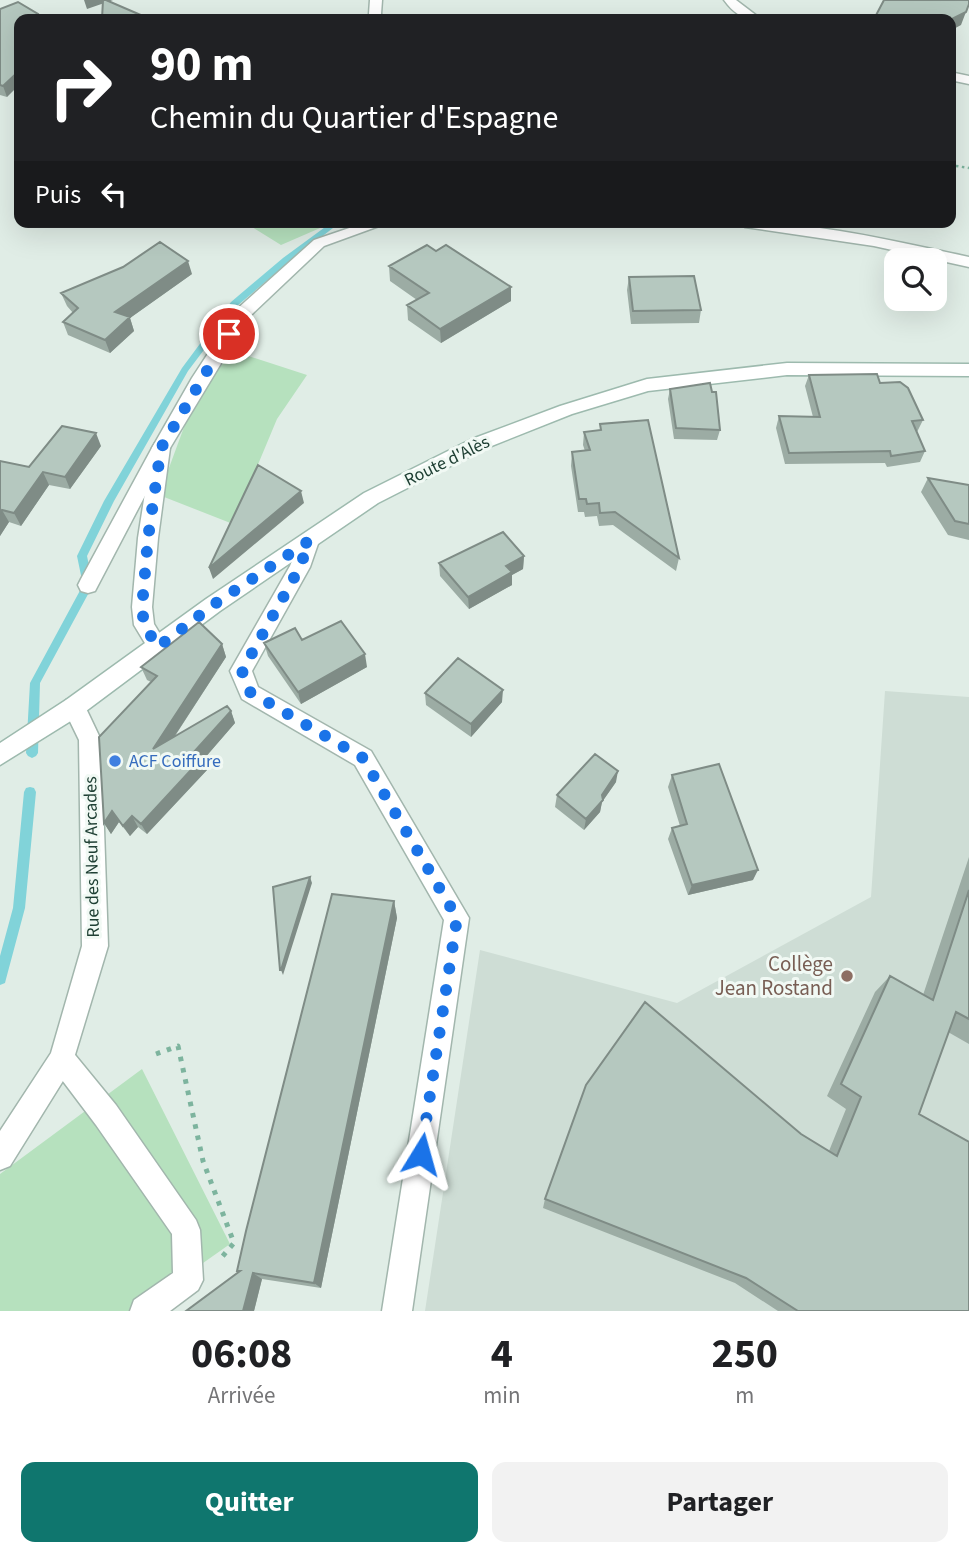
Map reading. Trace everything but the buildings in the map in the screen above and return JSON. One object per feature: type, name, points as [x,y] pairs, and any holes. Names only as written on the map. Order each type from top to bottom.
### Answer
[{"type":"street","points":[[730,0],[735,7],[747,14]]},
{"type":"street","points":[[88,585],[161,448],[201,378],[243,313],[319,243],[365,228]]},
{"type":"street","points":[[786,228],[874,241],[969,262]]},
{"type":"street","name":"Route d'Alès","points":[[0,755],[74,707],[213,605],[371,498],[478,444],[566,410],[646,385],[786,369],[969,370]]},
{"type":"street","points":[[158,647],[144,625],[142,607],[148,538],[161,448]]},
{"type":"street","points":[[309,541],[300,567],[242,671],[250,692],[363,758],[457,918],[397,1311]]},
{"type":"street","name":"Rue des Neuf Arcades","points":[[0,1156],[62,1059],[95,946],[90,740],[74,707]]},
{"type":"street","points":[[62,1059],[106,1115],[186,1230],[188,1280],[145,1311]]},
{"type":"path","points":[[156,1054],[178,1046],[203,1161],[234,1243],[219,1261]]},
{"type":"shaded area","name":"Collège Jean Rostand","points":[[885,691],[969,697],[969,1311],[425,1311],[480,950],[677,1003],[871,897]]},
{"type":"green space","points":[[254,228],[320,228],[281,245]]},
{"type":"green space","points":[[233,351],[307,375],[277,419],[233,524],[159,495],[194,400]]},
{"type":"green space","points":[[142,1069],[230,1244],[135,1311],[0,1311],[0,1174]]},
{"type":"waterway","points":[[32,753],[35,683],[88,585],[82,556],[109,501],[185,370],[234,304],[327,228]]},
{"type":"waterway","points":[[0,979],[19,908],[30,792]]},
{"type":"place","name":"ACF Coiffure","points":[[115,761]]},
{"type":"place","name":"Collège Jean Rostand","points":[[847,976]]},
{"type":"route","points":[[229,334],[161,448],[148,538],[142,607],[144,625],[158,647],[213,605],[309,541],[300,567],[242,671],[250,692],[363,758],[457,918],[421,1154]]}]
